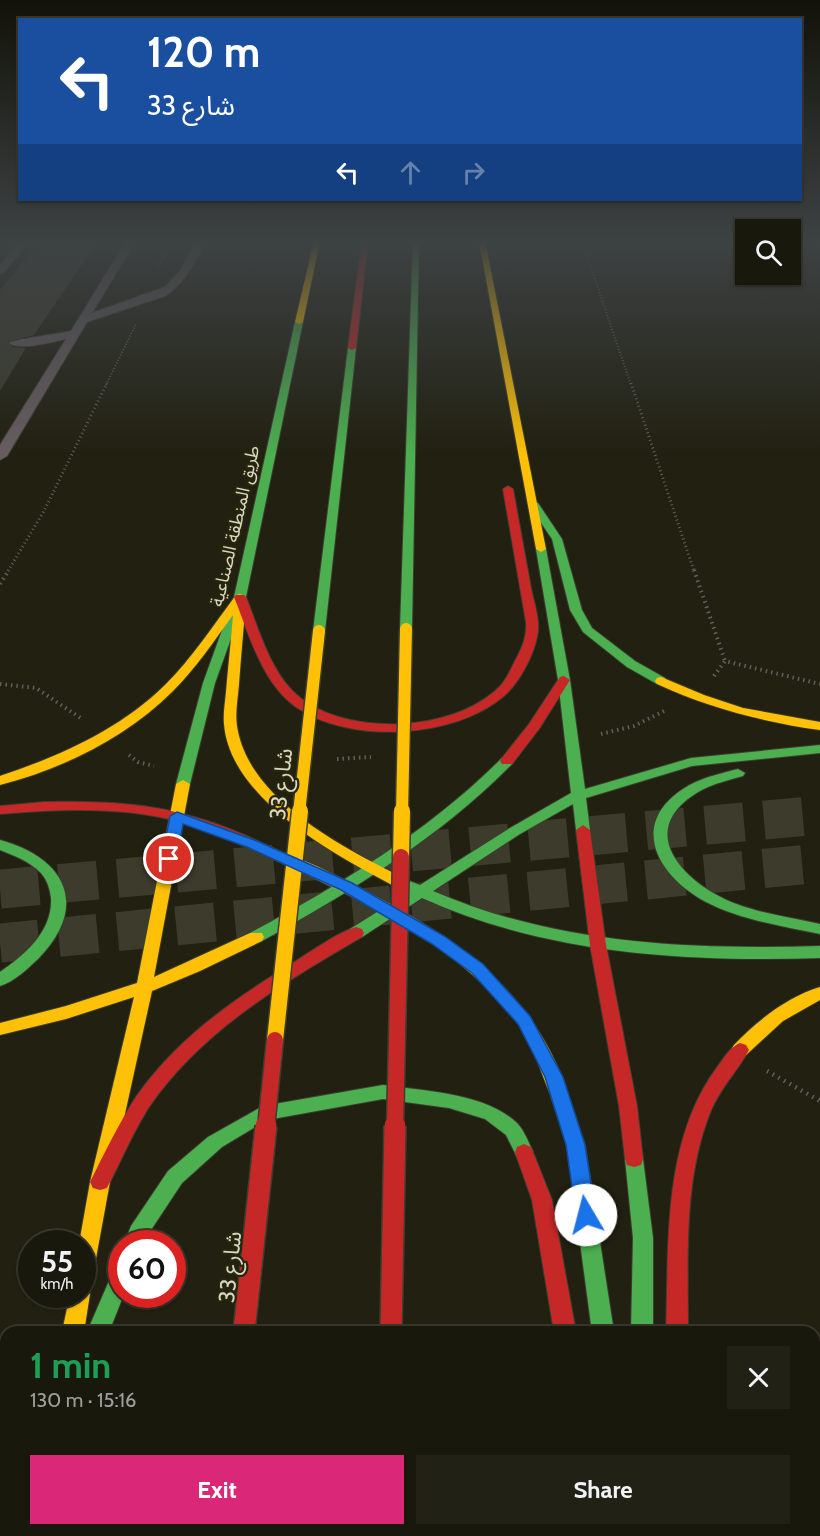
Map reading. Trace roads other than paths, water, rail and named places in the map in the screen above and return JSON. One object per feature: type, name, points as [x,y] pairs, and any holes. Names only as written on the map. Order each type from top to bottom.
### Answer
[{"type":"main road","name":"طريق المنطقة الصناعية","points":[[177,816],[209,683],[240,597],[301,313]]},
{"type":"main road","name":"شارع 33","points":[[245,1326],[319,631],[357,313]]},
{"type":"main road","points":[[391,1326],[414,313]]},
{"type":"main road","points":[[495,313],[534,505],[564,680],[577,796],[598,945],[628,1106],[642,1238],[642,1326]]},
{"type":"main road","points":[[240,597],[264,650],[284,686],[299,703],[321,716],[356,725],[393,728],[431,725],[465,714],[494,698],[516,672],[532,638],[508,484],[521,449]]},
{"type":"main road","points":[[534,505],[556,538],[572,597],[586,630],[615,653],[649,675],[689,694],[727,708],[785,722],[820,726]]},
{"type":"main road","points":[[0,781],[55,762],[106,737],[138,715],[178,678],[240,597]]},
{"type":"main road","points":[[240,597],[234,685],[230,709],[232,737],[246,770],[263,791],[288,813],[371,870],[419,894],[528,929],[598,945],[670,954],[722,956],[820,952]]},
{"type":"main road","points":[[0,1029],[75,1011],[144,988],[217,958],[278,928],[347,887],[467,800],[527,737],[564,680]]},
{"type":"main road","points":[[100,1182],[143,1102],[173,1064],[217,1022],[263,988],[391,912],[515,831],[577,796],[691,762],[820,749]]},
{"type":"main road","points":[[750,771],[703,780],[687,789],[672,802],[662,820],[659,844],[670,868],[694,889],[725,905],[767,919],[820,929]]},
{"type":"main road","points":[[0,810],[30,807],[96,808],[140,810],[177,816],[252,844],[347,887],[438,940],[477,969],[524,1020],[554,1077],[576,1145],[602,1326]]},
{"type":"main road","points":[[91,1230],[144,988],[177,816]]},
{"type":"main road","points":[[0,845],[27,855],[45,867],[58,884],[60,897],[58,916],[46,940],[30,958],[0,980]]},
{"type":"main road","points":[[677,1326],[681,1216],[688,1152],[707,1097],[735,1053],[768,1020],[820,993]]},
{"type":"main road","points":[[139,1230],[175,1177],[216,1142],[263,1113],[383,1092],[449,1101],[491,1114],[512,1130],[524,1151],[542,1200],[564,1326]]},
{"type":"main road","points":[[74,1326],[77,1308]]},
{"type":"main road","points":[[100,1326],[108,1308]]},
{"type":"lane","points":[[0,456],[87,313]]},
{"type":"lane","points":[[83,320],[104,313]]},
{"type":"lane","points":[[61,356],[44,347],[15,343],[48,340],[75,333]]},
{"type":"tunnel","points":[[0,889],[820,815]]},
{"type":"tunnel","points":[[0,943],[820,863]]}]
